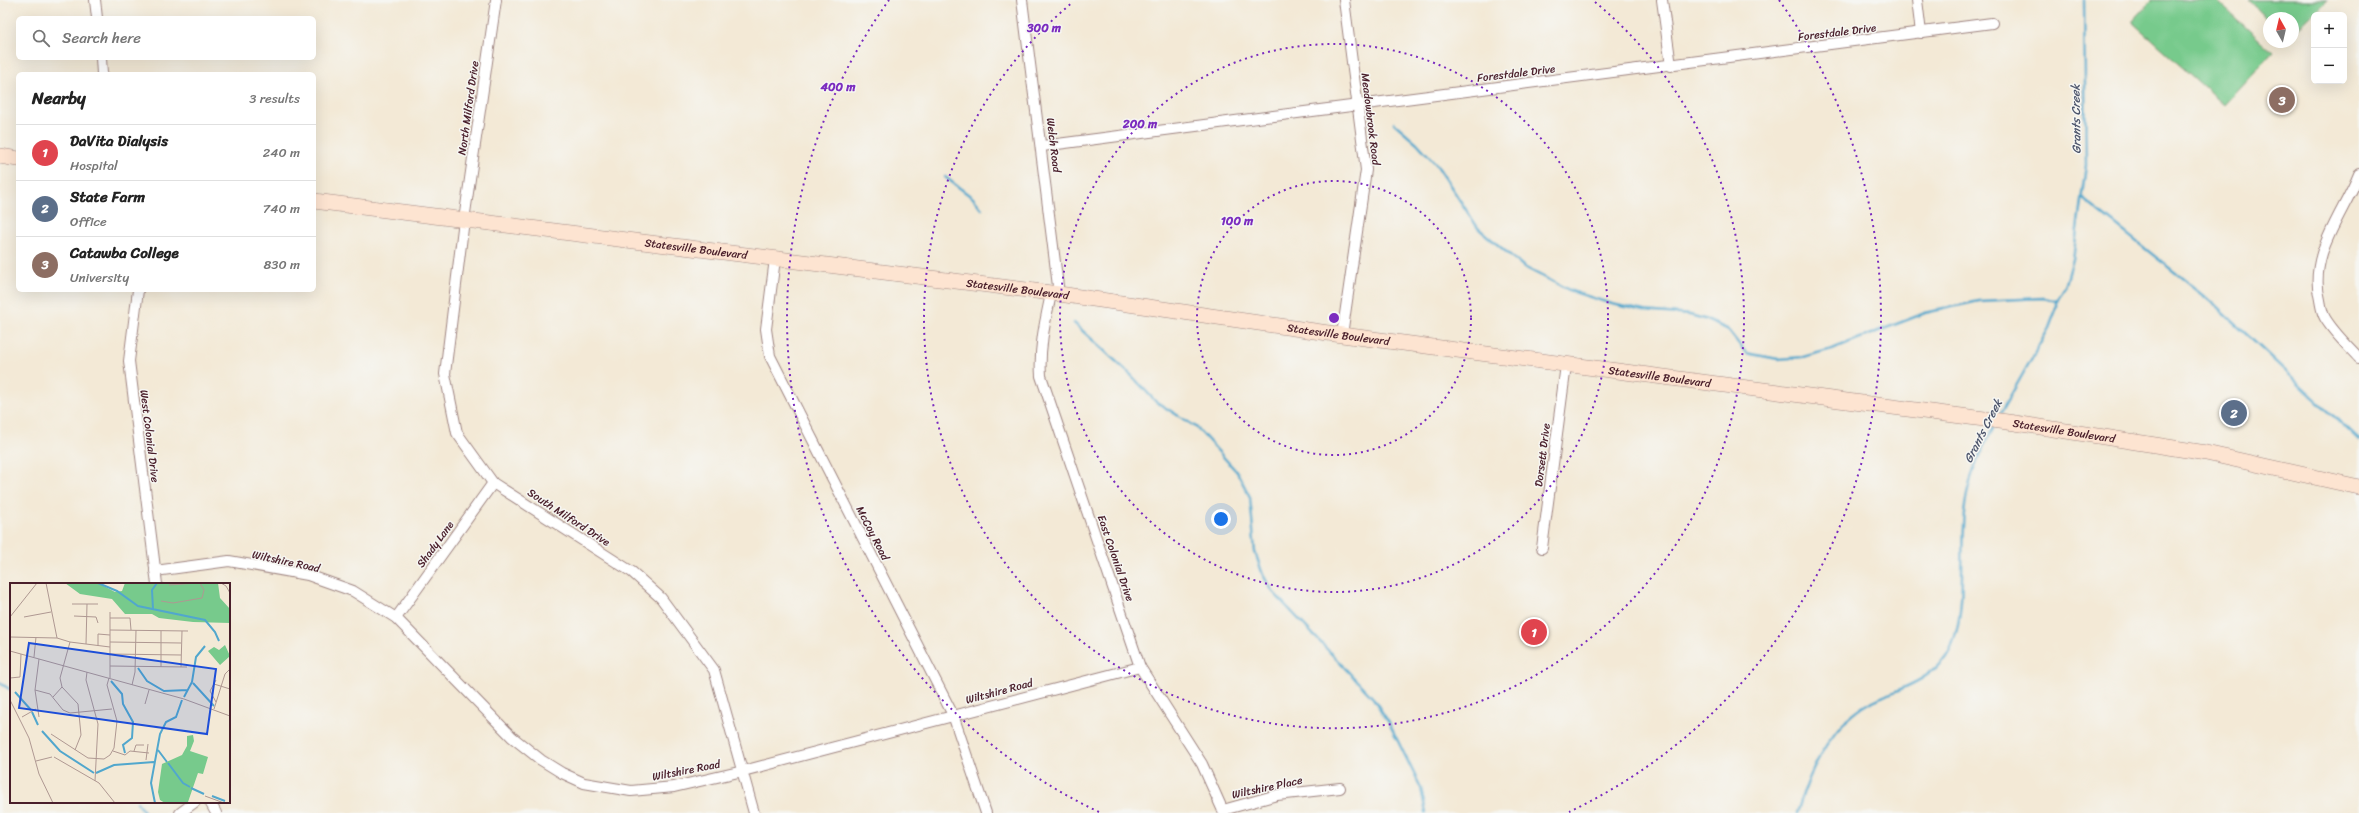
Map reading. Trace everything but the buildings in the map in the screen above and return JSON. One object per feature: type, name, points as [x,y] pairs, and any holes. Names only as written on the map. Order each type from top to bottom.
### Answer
[{"type":"main road","points":[[0,156],[16,159]]},
{"type":"main road","name":"Statesville Boulevard","points":[[316,200],[1055,294],[1342,335],[2015,424],[2206,453],[2359,487]]},
{"type":"street","points":[[95,0],[97,16]]},
{"type":"street","name":"North Milford Drive","points":[[464,220],[496,0]]},
{"type":"street","name":"Welch Road","points":[[1022,0],[1042,146],[1055,294]]},
{"type":"street","name":"Meadowbrook Road","points":[[1342,335],[1366,170],[1344,0]]},
{"type":"street","points":[[1662,0],[1671,66]]},
{"type":"street","points":[[1917,0],[1921,33]]},
{"type":"street","name":"Forestdale Drive","points":[[1042,146],[1671,66],[1992,23]]},
{"type":"street","points":[[101,60],[102,72]]},
{"type":"street","points":[[2358,180],[2322,253],[2316,272],[2324,317],[2340,338],[2359,358]]},
{"type":"street","name":"South Milford Drive","points":[[464,220],[445,374],[457,433],[493,483],[632,572],[661,598],[714,670],[754,813]]},
{"type":"street","name":"McCoy Road","points":[[775,259],[766,329],[770,356],[953,715],[986,813]]},
{"type":"street","name":"West Colonial Drive","points":[[138,292],[129,361],[157,583]]},
{"type":"street","name":"East Colonial Drive","points":[[1055,294],[1043,327],[1040,356],[1041,376],[1140,667],[1202,764],[1223,811]]},
{"type":"street","name":"Dorsett Drive","points":[[1542,548],[1566,364]]},
{"type":"street","name":"Shady Lane","points":[[396,618],[493,483]]},
{"type":"street","name":"Wiltshire Road","points":[[155,571],[229,562],[308,575],[353,591],[396,618],[512,737],[562,773],[584,783],[630,791],[674,787],[743,771],[1140,667]]},
{"type":"street","name":"Wiltshire Place","points":[[1223,811],[1277,795],[1340,788]]},
{"type":"street","points":[[180,813],[194,803]]},
{"type":"street","points":[[211,803],[216,813]]},
{"type":"green space","points":[[2152,0],[2216,0],[2263,43],[2263,48],[2269,48],[2273,52],[2224,105],[2132,22]]},
{"type":"green space","points":[[2248,0],[2328,0],[2315,12],[2311,12],[2311,16],[2299,27],[2299,12],[2263,12],[2263,16]]},
{"type":"waterway","name":"Grants Creek","points":[[1999,416],[2049,328],[2057,307],[2057,301],[2065,287],[2073,259],[2086,165],[2084,0]]},
{"type":"waterway","points":[[1394,123],[1417,143],[1436,164],[1478,228],[1524,267],[1571,291],[1612,304],[1644,311],[1690,315],[1704,319],[1727,329],[1746,353],[1778,359],[1803,357],[1832,349],[1925,313],[1979,301],[2043,298],[2057,301]]},
{"type":"waterway","points":[[945,177],[973,198],[982,209]]},
{"type":"waterway","points":[[2083,199],[2212,302],[2359,440]]},
{"type":"waterway","points":[[1074,323],[1132,376],[1155,401],[1196,427],[1237,472],[1250,497],[1255,552],[1263,575],[1273,592],[1373,698],[1389,723],[1421,788],[1426,813]]},
{"type":"waterway","name":"Grants Creek","points":[[1797,813],[1814,766],[1831,737],[1842,724],[1867,704],[1920,680],[1930,673],[1946,656],[1953,642],[1958,625],[1962,587],[1964,514],[1968,491],[1974,468],[1994,426]]},
{"type":"waterway","points":[[0,683],[10,689]]},
{"type":"waterway","points":[[138,803],[145,813]]},
{"type":"place","name":"Catawba College","points":[[2282,100]]},
{"type":"place","name":"State Farm","points":[[2234,413]]},
{"type":"place","name":"DaVita Dialysis","points":[[1534,632]]}]
